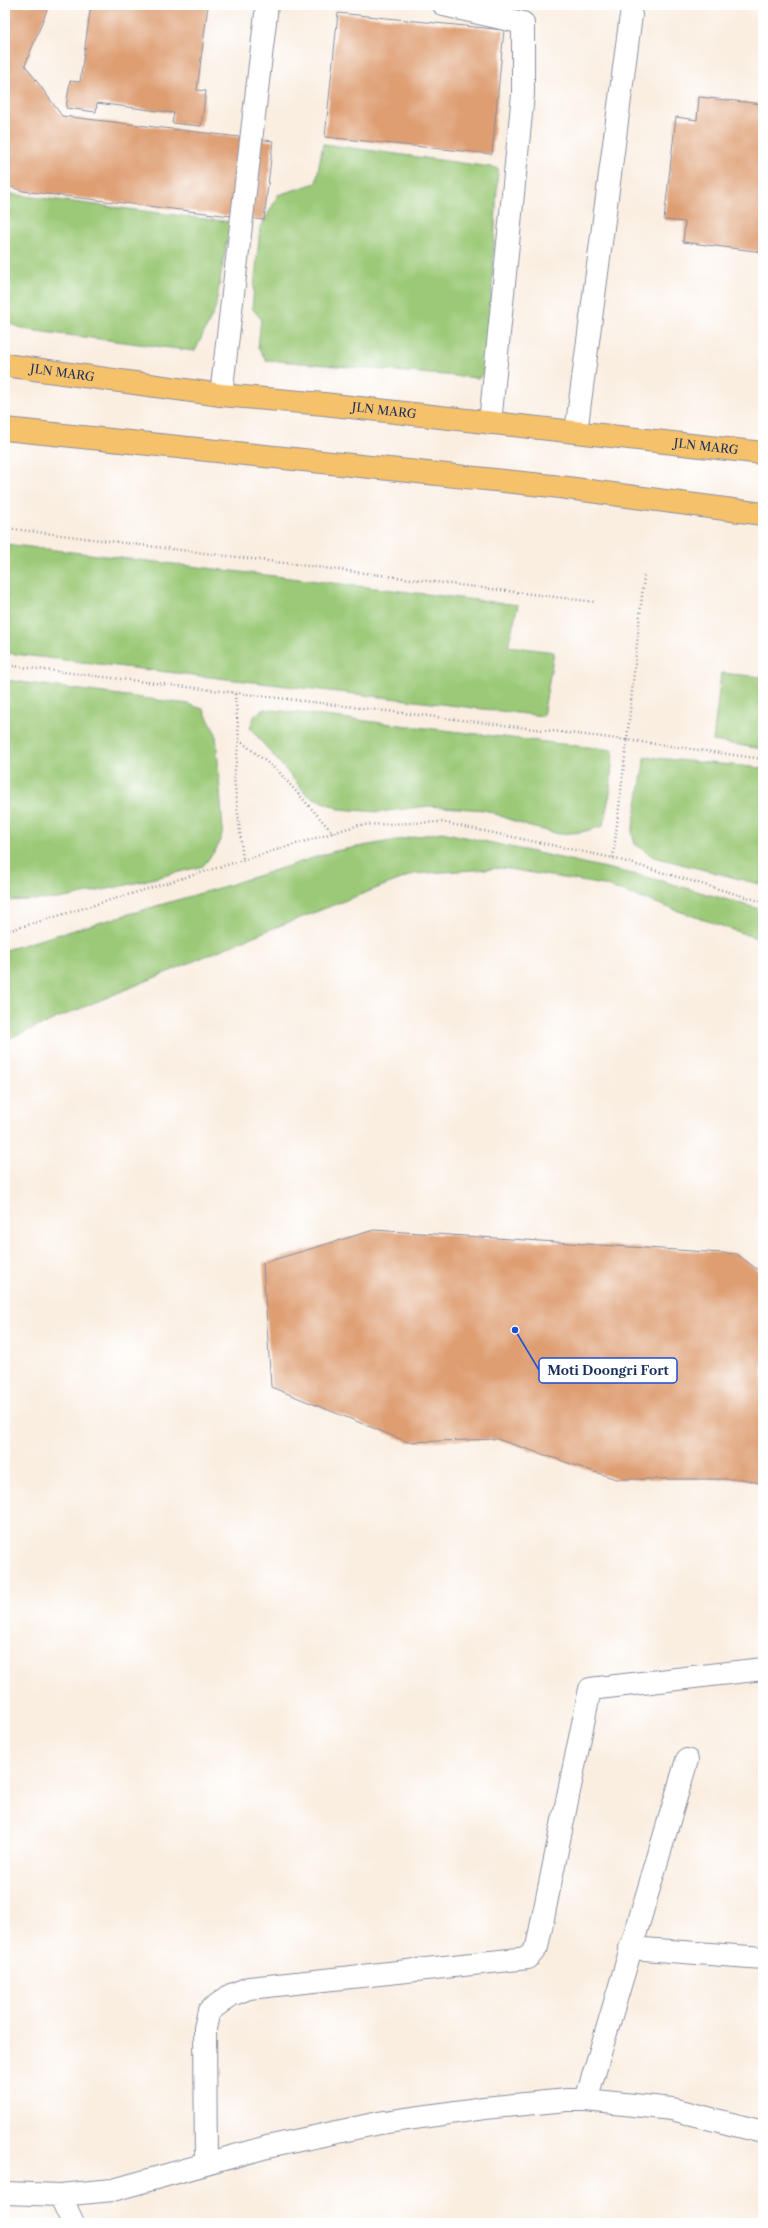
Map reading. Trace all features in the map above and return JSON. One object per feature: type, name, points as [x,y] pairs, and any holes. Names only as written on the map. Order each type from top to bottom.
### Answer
[{"type":"main road","name":"JLN MARG","points":[[5,366],[221,395],[324,404],[763,453]]},
{"type":"main road","points":[[5,429],[544,485],[763,514]]},
{"type":"street","points":[[221,395],[267,5]]},
{"type":"street","points":[[444,5],[523,23],[523,94],[490,423]]},
{"type":"street","points":[[576,432],[631,15]]},
{"type":"street","points":[[206,2164],[205,2028],[209,2011],[231,1995],[249,1988],[528,1958],[537,1946],[590,1689],[763,1669]]},
{"type":"street","points":[[586,2100],[687,1760]]},
{"type":"street","points":[[630,1948],[763,1958]]},
{"type":"street","points":[[5,2192],[60,2195],[113,2190],[267,2147],[379,2123],[484,2108],[586,2100],[672,2109],[763,2132]]},
{"type":"street","points":[[60,2195],[73,2223]]},
{"type":"path","points":[[5,528],[595,602]]},
{"type":"path","points":[[613,858],[644,576]]},
{"type":"path","points":[[5,664],[235,694],[627,740],[763,759]]},
{"type":"path","points":[[235,694],[239,739],[234,777],[243,860]]},
{"type":"path","points":[[239,739],[278,772],[333,833]]},
{"type":"path","points":[[5,929],[11,930],[359,825],[441,822],[613,858],[763,902]]},
{"type":"green space","points":[[323,144],[498,168],[488,370],[479,378],[266,360],[258,348],[261,319],[252,308],[260,229],[278,195],[316,183]]},
{"type":"green space","points":[[10,194],[230,222],[215,310],[195,351],[28,330],[5,322],[5,225]]},
{"type":"green space","points":[[5,544],[518,605],[508,646],[554,652],[543,716],[5,653]]},
{"type":"green space","points":[[721,673],[763,677],[763,749],[713,741]]},
{"type":"green space","points":[[5,680],[188,704],[203,709],[216,734],[223,832],[217,848],[203,866],[127,885],[59,899],[5,901]]},
{"type":"green space","points":[[264,709],[613,750],[610,793],[603,826],[582,832],[559,834],[527,826],[485,810],[428,806],[379,812],[339,809],[307,795],[250,728],[255,715]]},
{"type":"green space","points":[[645,757],[763,768],[763,885],[654,857],[635,844],[632,833]]},
{"type":"green space","points":[[442,832],[651,878],[763,910],[763,917],[756,938],[604,885],[503,868],[414,874],[261,933],[5,1040],[5,950],[232,884],[335,851]]},
{"type":"building","points":[[5,5],[49,5],[25,65],[62,116],[273,141],[264,220],[23,191],[5,185]]},
{"type":"building","points":[[91,5],[208,5],[197,90],[206,91],[201,126],[172,123],[174,113],[97,103],[96,112],[66,108],[70,81],[80,82]]},
{"type":"building","points":[[338,13],[504,30],[492,154],[325,137]]},
{"type":"building","points":[[699,97],[763,104],[763,252],[683,242],[685,222],[664,220],[676,117],[697,120]]},
{"type":"building","points":[[374,1230],[737,1254],[763,1274],[763,1484],[742,1479],[616,1479],[497,1439],[408,1442],[271,1387],[263,1263]]},
{"type":"place","name":"Moti Doongri Fort","points":[[515,1330]]}]
